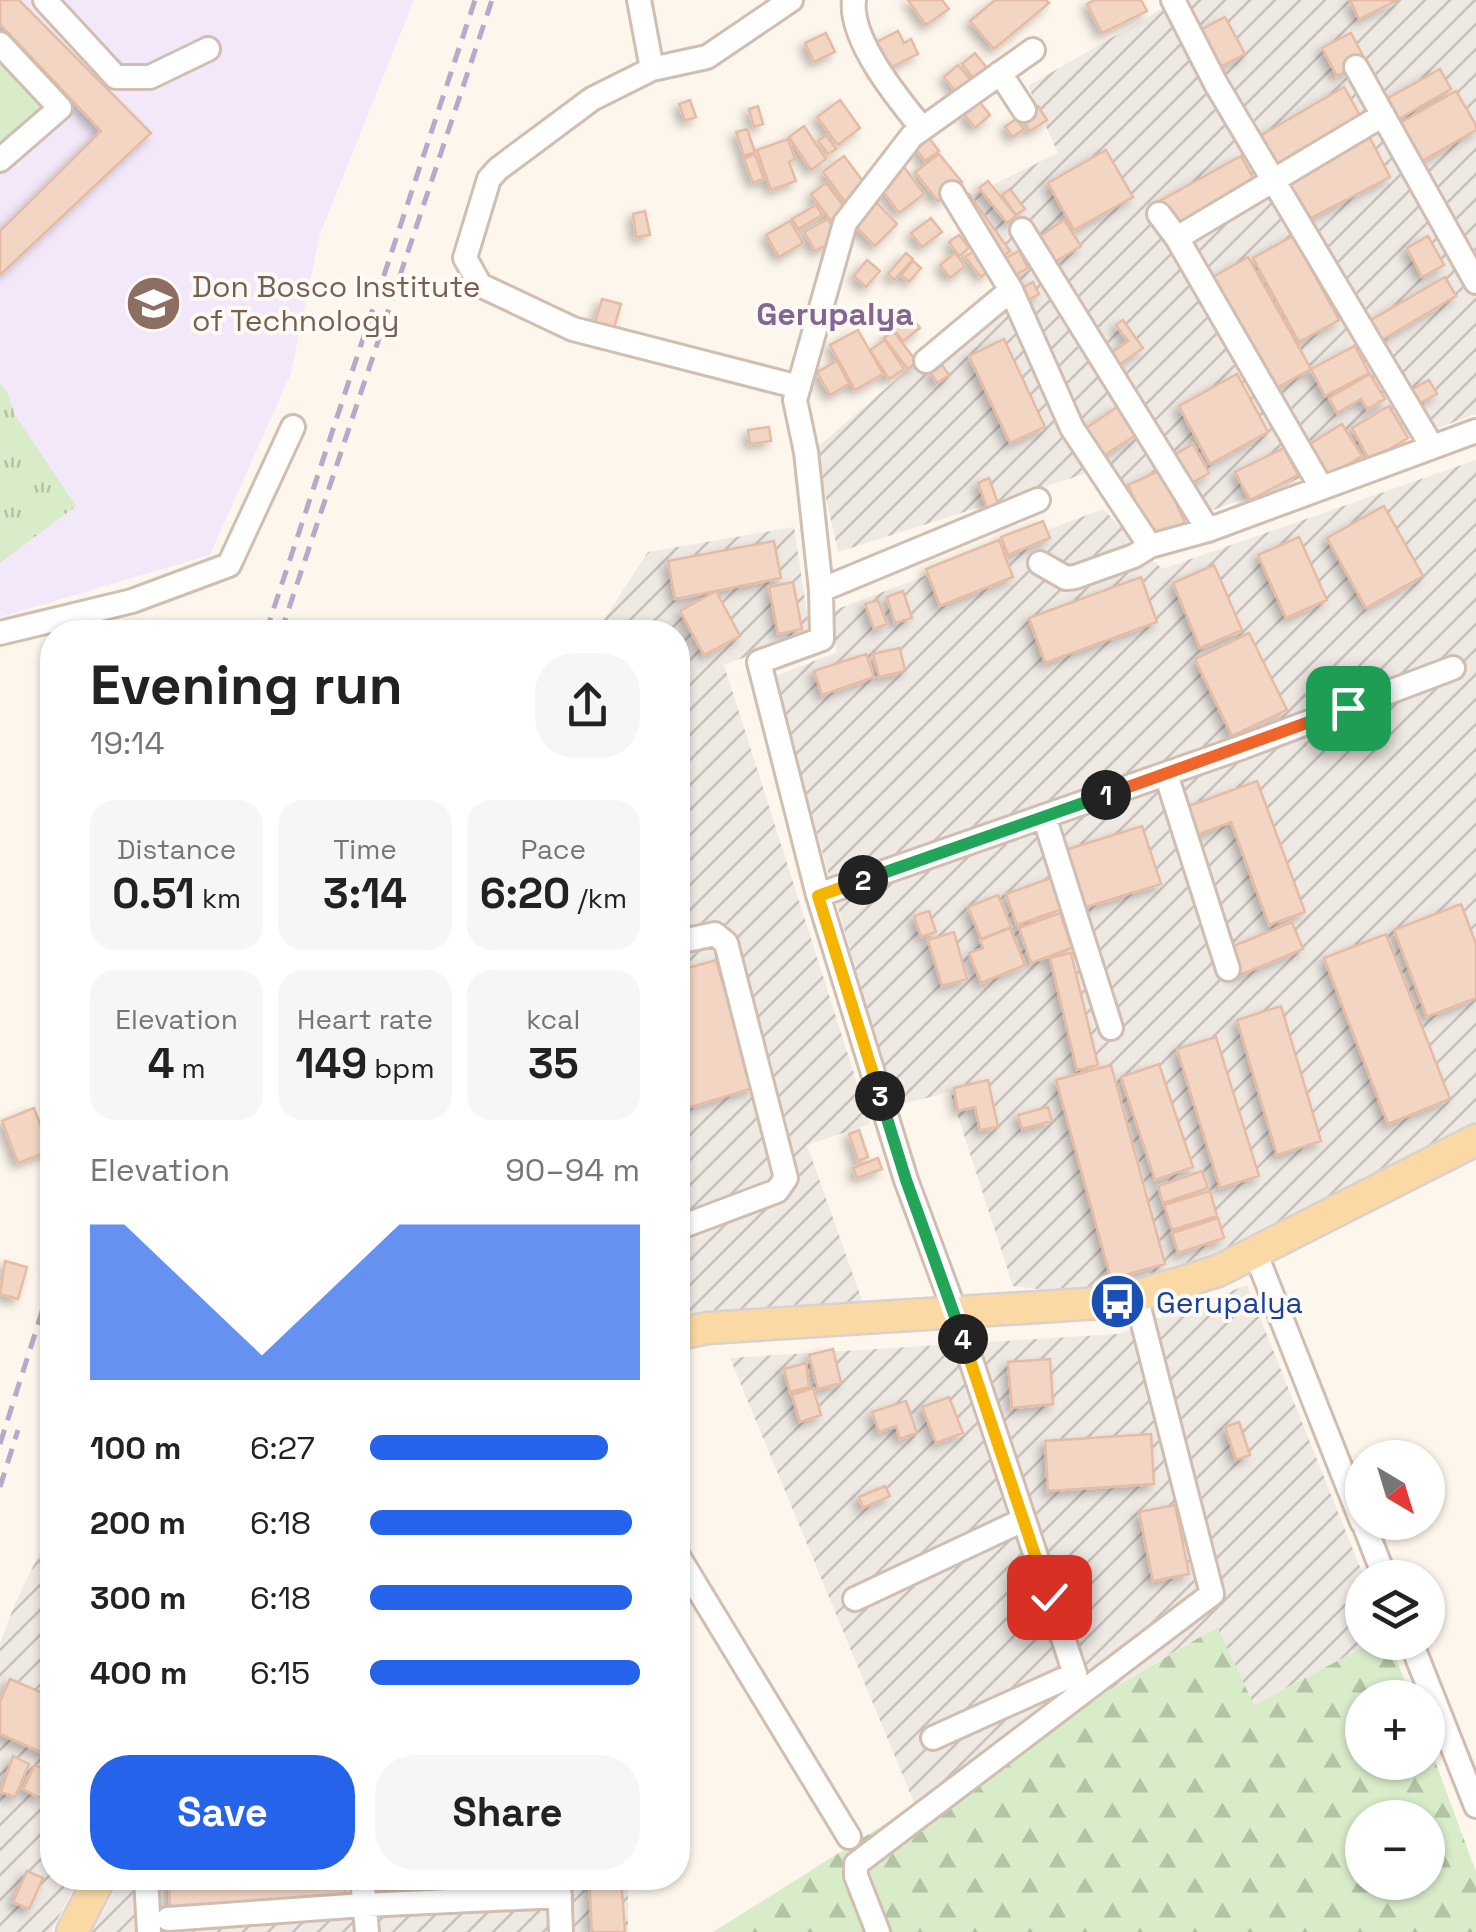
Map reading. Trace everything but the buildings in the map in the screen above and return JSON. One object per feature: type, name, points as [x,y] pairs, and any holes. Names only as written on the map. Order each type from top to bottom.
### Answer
[{"type":"main road","points":[[690,1332],[1117,1302],[1218,1271],[1476,1140]]},
{"type":"main road","points":[[72,1932],[94,1890]]},
{"type":"street","points":[[44,0],[116,76],[150,77],[208,50]]},
{"type":"street","points":[[639,0],[652,70]]},
{"type":"street","points":[[790,0],[711,54],[652,70],[586,102],[493,174],[465,258],[480,284],[574,329],[799,387]]},
{"type":"street","points":[[854,0],[854,18],[882,79],[922,128]]},
{"type":"street","points":[[1173,0],[1216,84],[1431,445]]},
{"type":"street","points":[[0,44],[60,108],[0,160]]},
{"type":"street","points":[[933,1738],[1074,1674],[906,1180],[818,896],[759,662],[822,639],[821,590],[806,452],[795,400],[845,223],[912,136],[998,65],[1033,50]]},
{"type":"street","points":[[998,65],[1024,110]]},
{"type":"street","points":[[1356,67],[1476,282]]},
{"type":"street","points":[[1177,238],[1382,115]]},
{"type":"street","points":[[952,193],[1011,290],[1072,428],[1150,546]]},
{"type":"street","points":[[1159,214],[1177,238],[1321,487]]},
{"type":"street","points":[[1022,230],[1208,530]]},
{"type":"street","points":[[926,361],[1011,290]]},
{"type":"street","points":[[51,620],[132,601],[228,565],[294,426]]},
{"type":"street","points":[[1040,563],[1066,578],[1075,578],[1150,546],[1208,530],[1476,430]]},
{"type":"street","points":[[821,590],[1038,500]]},
{"type":"street","points":[[0,632],[40,623]]},
{"type":"street","points":[[818,896],[1453,668]]},
{"type":"street","points":[[1166,774],[1228,969]]},
{"type":"street","points":[[1044,816],[1111,1028]]},
{"type":"street","points":[[690,939],[715,934],[726,943],[786,1178],[777,1191],[690,1224]]},
{"type":"street","points":[[1255,1252],[1345,1477]]},
{"type":"street","points":[[878,1932],[856,1876],[856,1864],[1212,1594],[1136,1296]]},
{"type":"street","points":[[856,1598],[1024,1520]]},
{"type":"street","points":[[690,1576],[849,1837]]},
{"type":"street","points":[[1418,1660],[1476,1806]]},
{"type":"street","points":[[149,1890],[158,1926],[525,1890]]},
{"type":"street","points":[[363,1890],[367,1932]]},
{"type":"street","points":[[560,1890],[561,1932]]},
{"type":"shaded area","name":"Don Bosco Institute of Technology","points":[[0,0],[414,0],[320,234],[291,373],[210,555],[0,617]]},
{"type":"shaded area","points":[[1177,0],[1476,0],[1476,414],[1153,532],[1097,470],[838,552],[815,449],[1022,272],[970,196],[1058,153],[1028,86]]},
{"type":"shaded area","points":[[1476,460],[1476,1124],[1204,1262],[1094,1296],[1013,1286],[950,1092],[894,1106],[773,677],[837,652],[827,613],[1103,509],[1162,569]]},
{"type":"shaded area","points":[[794,527],[810,633],[724,665],[870,1124],[807,1145],[863,1303],[690,1325],[690,620],[604,620],[648,552]]},
{"type":"shaded area","points":[[1247,1285],[1345,1530],[1345,1540],[1349,1540],[1357,1560],[1345,1560],[1345,1657],[1254,1705],[1216,1627],[915,1805],[730,1358],[1118,1334]]},
{"type":"shaded area","points":[[40,1552],[40,1890],[73,1890],[51,1932],[0,1932],[0,1643]]},
{"type":"shaded area","points":[[115,1890],[628,1890],[628,1932],[91,1932]]},
{"type":"green space","points":[[0,53],[49,105],[0,151]]},
{"type":"green space","points":[[0,383],[15,415],[76,506],[0,563]]},
{"type":"green space","points":[[1217,1627],[1254,1705],[1345,1657],[1345,1660],[1397,1660],[1404,1680],[1345,1680],[1345,1780],[1442,1780],[1476,1872],[1476,1932],[713,1932],[915,1805]]},
{"type":"railway","points":[[270,620],[475,0]]},
{"type":"railway","points":[[285,620],[492,0]]},
{"type":"railway","points":[[0,1444],[40,1318]]},
{"type":"railway","points":[[0,1487],[18,1430]]},
{"type":"place","name":"Don Bosco Institute of Technology","points":[[153,303]]},
{"type":"place","name":"Gerupalya","points":[[1117,1302]]},
{"type":"district","name":"Gerupalya","points":[[835,314]]},
{"type":"route","points":[[1049,1597],[906,1180],[818,896],[1348,708]]}]
